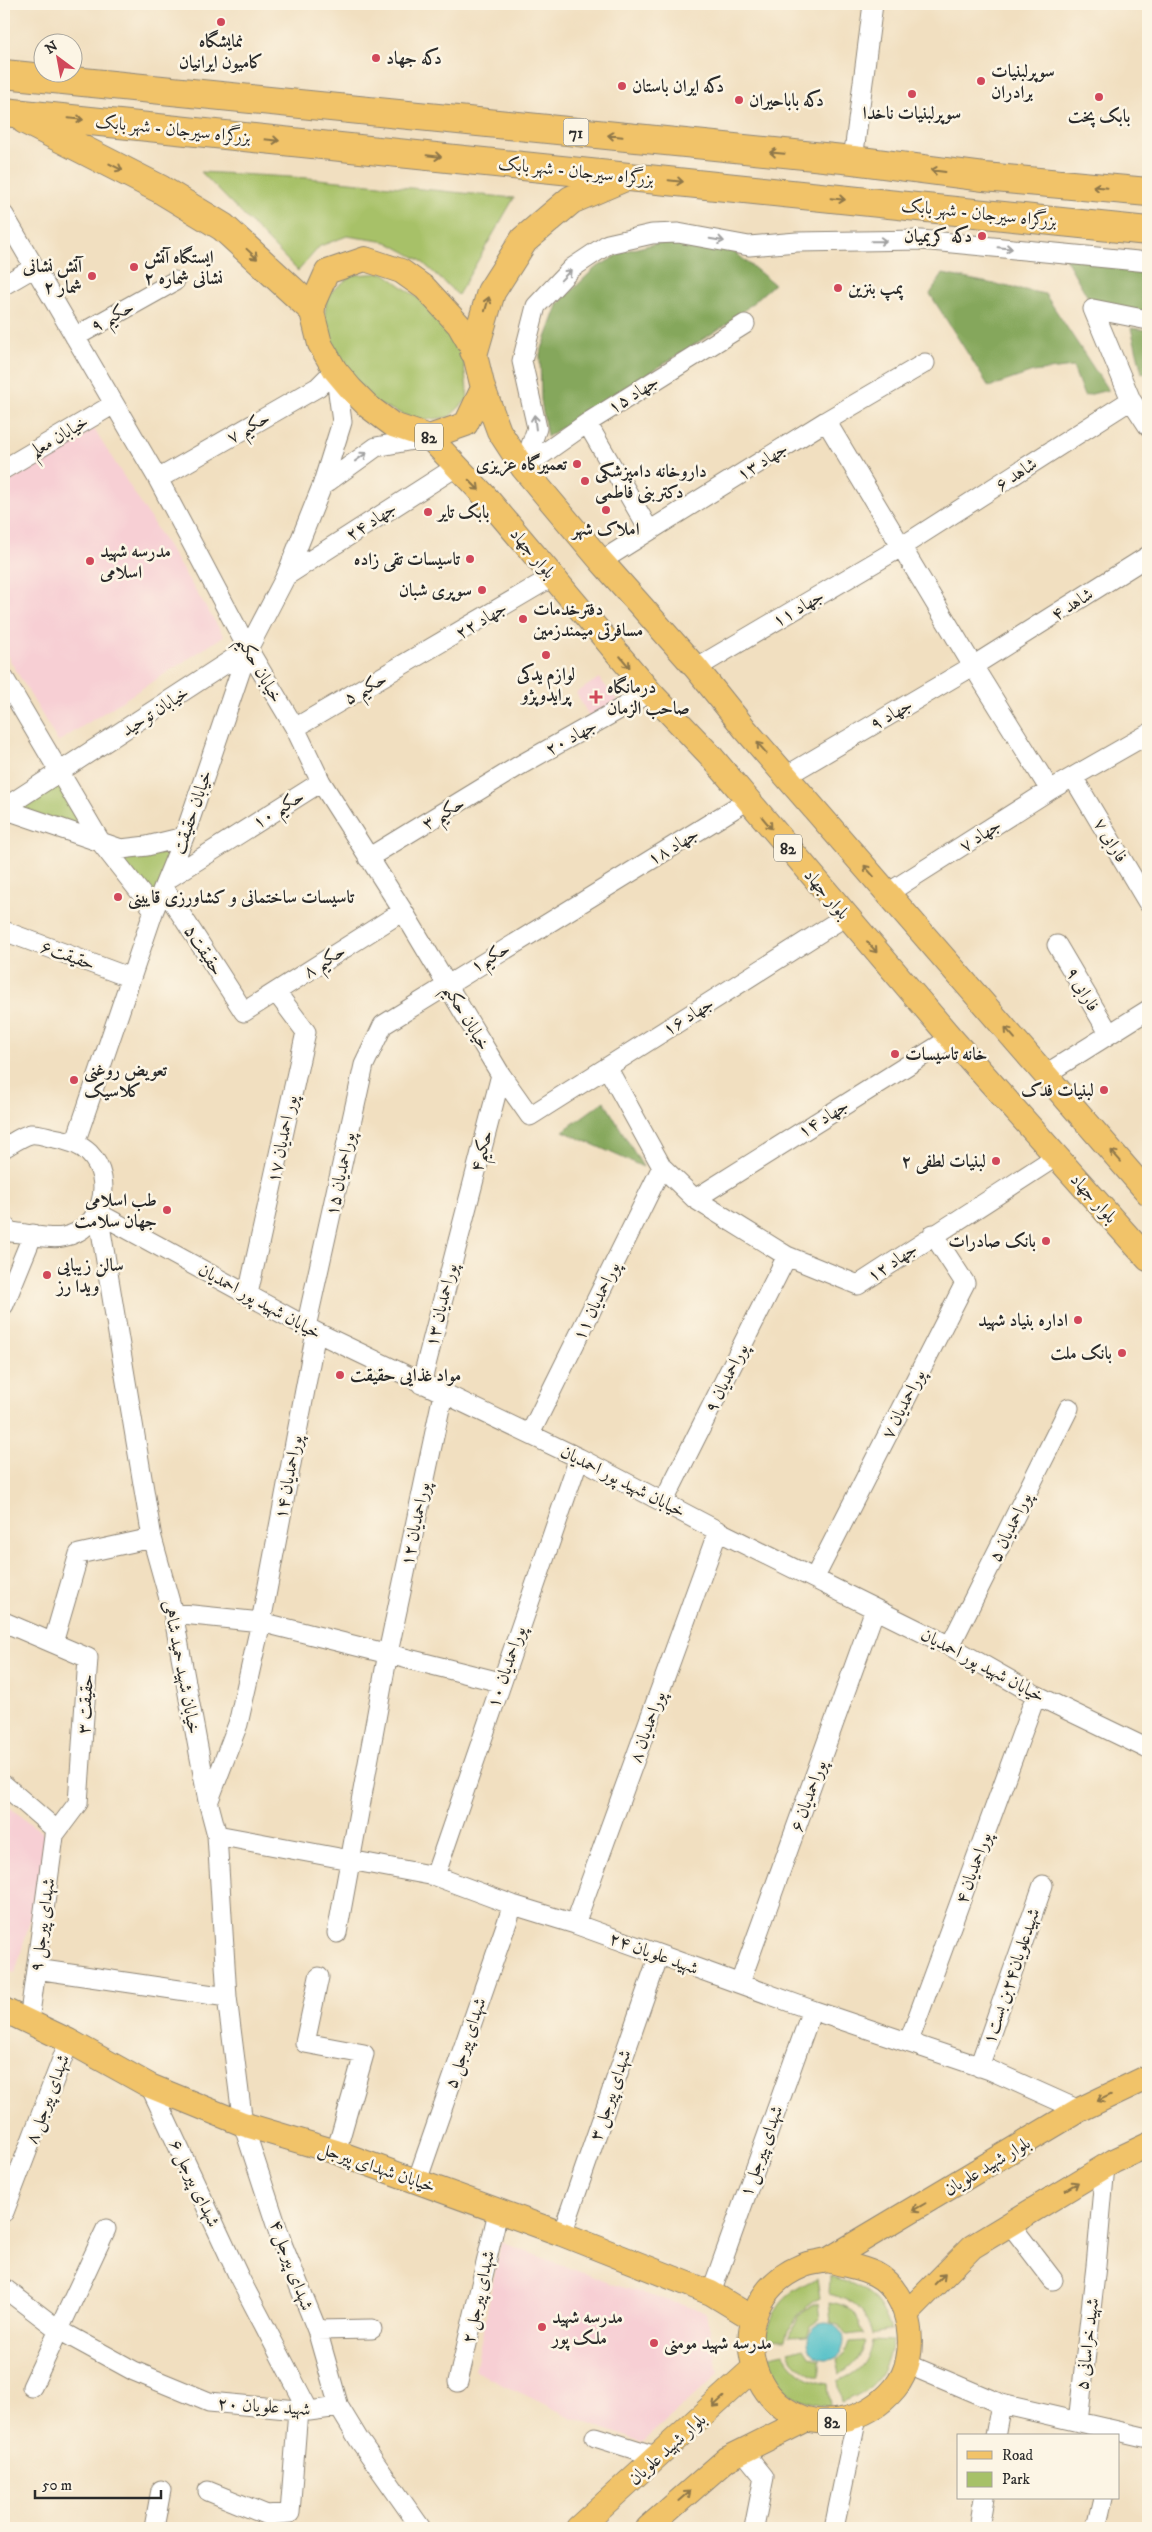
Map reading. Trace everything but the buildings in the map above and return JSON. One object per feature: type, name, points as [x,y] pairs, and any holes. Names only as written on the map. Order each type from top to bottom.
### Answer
[{"type":"highway","name":"بزرگراه سیرجان - شهر بابک","points":[[4,74],[853,160],[984,176],[1148,192]]},
{"type":"highway","name":"بزرگراه سیرجان - شهر بابک","points":[[7,112],[1148,231]]},
{"type":"highway","points":[[7,112],[160,189],[223,227],[311,308]]},
{"type":"highway","points":[[474,351],[490,292],[524,240],[571,200],[628,176]]},
{"type":"main road","points":[[311,308],[328,272],[365,259],[401,270],[425,288],[459,325],[474,351],[483,388],[498,430],[523,468],[600,562],[696,668],[786,776],[1148,1193]]},
{"type":"main road","name":"82","points":[[311,308],[320,344],[335,370],[369,407],[393,425],[429,437],[466,424],[483,388]]},
{"type":"main road","name":"بلوار جهاد","points":[[429,437],[484,495],[650,692],[710,755],[951,1038],[1148,1259]]},
{"type":"main road","name":"خیابان شهدای پیرجل","points":[[4,2010],[69,2041],[150,2086],[243,2124],[336,2152],[562,2234],[711,2293],[752,2318]]},
{"type":"main road","name":"بلوار شهید علویان","points":[[828,2260],[1080,2110],[1148,2077]]},
{"type":"main road","points":[[906,2314],[972,2247],[1105,2166],[1148,2145]]},
{"type":"main road","name":"82","points":[[828,2260],[876,2274],[894,2292],[906,2314],[911,2339],[908,2364],[897,2387],[879,2405],[857,2417],[832,2422],[807,2419],[784,2408],[766,2390],[754,2368],[749,2343],[752,2318],[763,2296],[781,2277],[803,2265],[828,2260]]},
{"type":"main road","name":"بلوار شهید علویان","points":[[578,2528],[659,2457],[754,2368]]},
{"type":"main road","name":"82","points":[[648,2528],[727,2459],[807,2419]]},
{"type":"street","points":[[853,160],[873,4]]},
{"type":"street","name":"خیابان حکیم","points":[[4,215],[158,479],[248,649],[295,728],[322,782],[502,1075],[530,1116]]},
{"type":"street","points":[[523,468],[537,428],[522,361],[536,306],[572,268],[608,244],[652,234],[678,234],[749,246],[797,242],[921,240],[1148,262]]},
{"type":"street","points":[[4,285],[34,267]]},
{"type":"street","name":"حکیم ۹","points":[[75,337],[175,281]]},
{"type":"street","points":[[1148,320],[1093,310],[1131,400],[1148,426]]},
{"type":"street","name":"جهاد ۱۵","points":[[523,468],[587,423],[745,324]]},
{"type":"street","name":"جهاد ۱۳","points":[[600,562],[826,421],[925,363]]},
{"type":"street","name":"حکیم ۷","points":[[158,479],[318,387],[335,370]]},
{"type":"street","name":"خیابان حقیقت","points":[[75,1144],[154,910],[184,837],[248,649],[286,576],[322,486],[342,422],[335,370]]},
{"type":"street","name":"شاهد ۶","points":[[901,547],[1131,400]]},
{"type":"street","name":"خیابان معلم","points":[[4,469],[114,404]]},
{"type":"street","points":[[826,421],[1050,790]]},
{"type":"street","points":[[587,423],[649,530]]},
{"type":"street","points":[[322,486],[376,447],[429,437]]},
{"type":"street","name":"جهاد ۲۴","points":[[286,576],[456,467]]},
{"type":"street","name":"جهاد ۱۱","points":[[696,668],[901,547]]},
{"type":"street","name":"شاهد ۴","points":[[995,652],[1148,556]]},
{"type":"street","name":"جهاد ۲۲","points":[[436,647],[552,576]]},
{"type":"street","name":"حکیم ۵","points":[[295,728],[436,647]]},
{"type":"street","name":"خیابان توحید","points":[[4,809],[248,649]]},
{"type":"street","name":"جهاد ۹","points":[[786,776],[995,652]]},
{"type":"street","points":[[4,678],[62,772],[102,844],[154,910]]},
{"type":"street","name":"جهاد ۲۰","points":[[517,767],[650,692]]},
{"type":"street","name":"جهاد ۷","points":[[888,893],[1050,790],[1148,734]]},
{"type":"street","name":"حکیم ۳","points":[[368,858],[517,767]]},
{"type":"street","name":"فارابی ۷","points":[[1073,777],[1148,903]]},
{"type":"street","name":"حکیم ۱۰","points":[[166,883],[322,782]]},
{"type":"street","name":"جهاد ۱۸","points":[[598,891],[748,800]]},
{"type":"street","points":[[4,809],[102,844],[126,849],[184,837]]},
{"type":"street","name":"حقیقت۵","points":[[166,883],[244,1012]]},
{"type":"street","name":"حکیم۱","points":[[383,1025],[598,891]]},
{"type":"street","name":"حکیم ۸","points":[[244,1012],[403,911]]},
{"type":"street","name":"جهاد ۱۶","points":[[530,1116],[846,916]]},
{"type":"street","name":"حقیقت۶","points":[[4,931],[131,978]]},
{"type":"street","name":"فارابی ۹","points":[[1057,945],[1109,1033]]},
{"type":"street","name":"پور احمدیان ۱۷","points":[[248,1294],[306,1032],[276,992]]},
{"type":"street","points":[[1046,1074],[1148,1010]]},
{"type":"street","name":"پوراحمدیان ۱۵","points":[[311,1329],[364,1066],[383,1025]]},
{"type":"street","name":"جهاد ۱۴","points":[[695,1198],[951,1038]]},
{"type":"street","name":"جهاد ۱۲","points":[[607,1067],[662,1168],[695,1198],[787,1256],[858,1285],[933,1234],[1057,1156]]},
{"type":"street","name":"حکیم۴","points":[[461,1226],[502,1075]]},
{"type":"street","points":[[4,1148],[31,1134],[75,1144],[88,1152],[98,1164],[103,1179],[103,1195],[98,1213],[78,1232],[63,1237],[48,1238],[10,1232],[4,1225]]},
{"type":"street","name":"پوراحمدیان ۱۱","points":[[530,1434],[662,1168]]},
{"type":"street","name":"خیابان شهید پور احمدیان","points":[[98,1213],[311,1329],[421,1384],[579,1458],[950,1646],[1036,1695],[1148,1749]]},
{"type":"street","name":"خیابان شهید حمید شاهی","points":[[98,1213],[152,1538],[173,1613],[208,1801],[217,1835],[227,1997],[243,2124]]},
{"type":"street","name":"پوراحمدیان ۱۳","points":[[421,1384],[461,1226]]},
{"type":"street","points":[[4,1305],[32,1234]]},
{"type":"street","name":"پوراحمدیان ۷","points":[[815,1577],[965,1283],[933,1234]]},
{"type":"street","name":"پوراحمدیان ۹","points":[[664,1501],[787,1256]]},
{"type":"street","name":"پوراحمدیان ۱۴","points":[[208,1801],[238,1724],[261,1622],[311,1329]]},
{"type":"street","name":"پوراحمدیان ۱۲","points":[[337,1932],[388,1654],[443,1394]]},
{"type":"street","name":"پوراحمدیان ۵","points":[[950,1646],[1069,1408]]},
{"type":"street","name":"پوراحمدیان ۱۰","points":[[434,1876],[579,1458]]},
{"type":"street","name":"پوراحمدیان ۸","points":[[575,1924],[718,1530]]},
{"type":"street","points":[[53,1644],[79,1554],[152,1538]]},
{"type":"street","name":"پوراحمدیان ۶","points":[[740,1984],[875,1609]]},
{"type":"street","points":[[173,1613],[261,1622],[500,1682]]},
{"type":"street","name":"حقیقت ۳","points":[[4,1622],[88,1658],[78,1803],[55,1832]]},
{"type":"street","name":"پوراحمدیان ۴","points":[[909,2041],[1036,1695]]},
{"type":"street","points":[[4,1785],[55,1832]]},
{"type":"street","name":"شهدای پیرجل ۹","points":[[29,2021],[55,1832]]},
{"type":"street","name":"شهید علویان ۲۴","points":[[217,1835],[352,1858],[434,1876],[514,1905],[575,1924],[812,2010],[909,2041],[990,2070],[1080,2110]]},
{"type":"street","name":"شهیدعلویان۲۴بن بست۱","points":[[979,2067],[1042,1884]]},
{"type":"street","name":"شهدای پیرجل ۵","points":[[417,2180],[514,1905]]},
{"type":"street","name":"شهدای پیرجل ۳","points":[[562,2234],[659,1955]]},
{"type":"street","points":[[36,1969],[227,1997]]},
{"type":"street","points":[[319,1978],[305,2043],[364,2054],[336,2152]]},
{"type":"street","name":"شهدای ‍‍‍‍‍‍پیرجل ۱","points":[[711,2293],[812,2010]]},
{"type":"street","name":"شهدای پیرجل ۸","points":[[4,2212],[69,2041]]},
{"type":"street","name":"شهدای پیرجل ۶","points":[[150,2086],[240,2279],[304,2410]]},
{"type":"street","name":"شهدای پیرجل ۴","points":[[243,2124],[283,2246],[317,2330],[339,2407]]},
{"type":"street","name":"شهید خراسانی ۵","points":[[1066,2426],[1096,2266],[1105,2166]]},
{"type":"street","name":"شهدای پیرجل ۲","points":[[458,2382],[498,2212]]},
{"type":"street","points":[[1010,2224],[1054,2280]]},
{"type":"street","points":[[32,2387],[106,2229]]},
{"type":"street","name":"شهید علویان ۲۰","points":[[4,2288],[59,2330],[134,2371],[209,2402],[304,2410],[339,2407]]},
{"type":"street","points":[[317,2330],[372,2329]]},
{"type":"street","points":[[908,2364],[1001,2404],[1066,2426],[1108,2434]]},
{"type":"street","points":[[995,2434],[1001,2404]]},
{"type":"street","points":[[339,2407],[359,2440],[421,2528]]},
{"type":"street","points":[[208,2491],[267,2515],[290,2513],[304,2410]]},
{"type":"street","points":[[834,2528],[857,2417]]},
{"type":"street","points":[[1120,2436],[1148,2438]]},
{"type":"street","points":[[595,2437],[659,2457]]},
{"type":"street","points":[[743,2452],[764,2477],[754,2528]]},
{"type":"street","points":[[154,2528],[161,2490]]},
{"type":"street","points":[[979,2528],[984,2500]]},
{"type":"street","points":[[1096,2528],[1103,2500]]},
{"type":"shaded area","name":"مدرسه شهید اسلامی","points":[[94,429],[224,636],[58,742],[4,650],[4,485]]},
{"type":"shaded area","name":"درمانگاه صاحب الزمان","points":[[599,678],[618,701],[590,718],[576,693]]},
{"type":"shaded area","points":[[4,1803],[53,1841],[15,1973],[4,1969]]},
{"type":"shaded area","points":[[501,2242],[612,2284],[706,2312],[719,2374],[642,2442],[573,2418],[475,2371]]},
{"type":"green space","points":[[201,172],[308,178],[514,198],[458,295],[420,260],[387,242],[347,236],[320,246],[298,271]]},
{"type":"green space","points":[[694,242],[732,250],[774,284],[732,321],[547,437],[541,400],[540,354],[559,303],[594,269],[625,251],[658,243]]},
{"type":"green space","points":[[1063,254],[1148,263],[1148,318],[1094,308]]},
{"type":"green space","points":[[384,273],[430,307],[462,346],[468,399],[449,417],[419,421],[373,402],[335,355],[324,321],[327,295],[352,275]]},
{"type":"green space","points":[[943,274],[1045,294],[1108,390],[1084,396],[1073,367],[1033,372],[989,387],[930,294]]},
{"type":"green space","points":[[1131,328],[1148,330],[1148,372],[1142,373]]},
{"type":"green space","points":[[61,775],[98,841],[8,808]]},
{"type":"green space","points":[[181,839],[154,907],[104,845]]},
{"type":"green space","points":[[604,1101],[643,1167],[563,1131]]},
{"type":"green space","points":[[830,2277],[853,2284],[869,2294],[881,2308],[891,2330],[872,2334],[866,2318],[856,2307],[844,2299],[829,2294]]},
{"type":"green space","points":[[817,2278],[820,2298],[798,2315],[791,2326],[786,2340],[765,2339],[773,2316],[782,2301],[788,2295]]},
{"type":"green space","points":[[829,2302],[852,2311],[864,2333],[847,2335],[840,2326],[831,2322]]},
{"type":"green space","points":[[818,2303],[820,2320],[811,2326],[807,2336],[790,2337],[794,2325],[802,2312]]},
{"type":"green space","points":[[872,2340],[892,2341],[882,2373],[863,2392],[842,2402],[838,2381],[862,2366],[868,2355]]},
{"type":"green space","points":[[865,2341],[856,2361],[839,2375],[836,2358],[845,2353],[849,2342]]},
{"type":"green space","points":[[804,2348],[809,2356],[820,2360],[820,2377],[801,2368],[793,2361],[788,2352]]},
{"type":"green space","points":[[783,2353],[802,2374],[813,2380],[828,2384],[830,2406],[797,2398],[781,2386],[769,2369],[765,2357]]},
{"type":"water","points":[[826,2323],[838,2329],[844,2341],[838,2353],[826,2359],[814,2353],[808,2341],[814,2329]]},
{"type":"place","name":"نمایشگاه کامیون ایرانیان","points":[[221,22]]},
{"type":"place","name":"دکه جهاد","points":[[376,58]]},
{"type":"place","name":"سوپرلبنیات برادران","points":[[981,81]]},
{"type":"place","name":"دکه ایران باستان","points":[[622,86]]},
{"type":"place","name":"سوپرلبنیات ناخدا","points":[[912,94]]},
{"type":"place","name":"بابک پخت","points":[[1099,97]]},
{"type":"place","name":"دکه باباحیران","points":[[739,100]]},
{"type":"place","name":"دکه کریمیان","points":[[982,236]]},
{"type":"place","name":"ایستگاه آتش نشانی شماره ۲","points":[[134,267]]},
{"type":"place","name":"آتش نشانی شمار ۲","points":[[92,276]]},
{"type":"place","name":"پمپ بنزین","points":[[838,288]]},
{"type":"place","name":"تعمیرگاه عزیزی","points":[[577,464]]},
{"type":"place","name":"داروخانه دامپزشکی دکتربنی فاطمی","points":[[585,481]]},
{"type":"place","name":"املاک شهر","points":[[606,510]]},
{"type":"place","name":"بابک تایر","points":[[428,512]]},
{"type":"place","name":"تاسیسات تقی زاده","points":[[470,559]]},
{"type":"place","name":"مدرسه شهید اسلامی","points":[[90,561]]},
{"type":"place","name":"سوپری شبان","points":[[482,590]]},
{"type":"place","name":"دفترخدمات مسافرتی میمندزمین","points":[[523,619]]},
{"type":"place","name":"لوازم یدکی پرایدوپژو","points":[[546,655]]},
{"type":"place","name":"درمانگاه صاحب الزمان","points":[[596,697]]},
{"type":"place","name":"تاسیسات ساختمانی و کشاورزی قایینی","points":[[118,897]]},
{"type":"place","name":"خانه تاسیسات","points":[[895,1054]]},
{"type":"place","name":"تعویض روغنی کلاسیک","points":[[74,1080]]},
{"type":"place","name":"لبنیات فدک","points":[[1104,1090]]},
{"type":"place","name":"لبنیات لطفی ۲","points":[[996,1161]]},
{"type":"place","name":"طب اسلامی جهان سلامت","points":[[167,1210]]},
{"type":"place","name":"بانک صادرات","points":[[1046,1241]]},
{"type":"place","name":"سالن زیبایی ویدا رز","points":[[47,1275]]},
{"type":"place","name":"اداره بنیاد شهید","points":[[1078,1320]]},
{"type":"place","name":"بانک ملت","points":[[1122,1353]]},
{"type":"place","name":"مواد غذایی حقیقت","points":[[340,1375]]},
{"type":"place","name":"مدرسه شهید ملک پور","points":[[542,2327]]},
{"type":"place","name":"مدرسه شهید مومنی","points":[[654,2343]]}]
